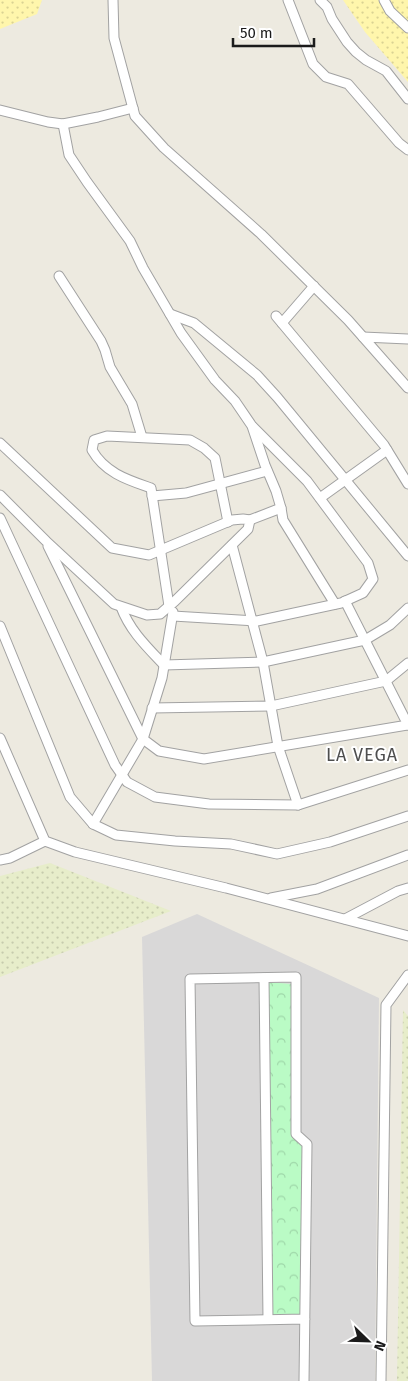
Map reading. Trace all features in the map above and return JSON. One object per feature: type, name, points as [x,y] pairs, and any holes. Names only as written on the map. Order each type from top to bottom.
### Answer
[{"type":"street","points":[[113,0],[114,38],[135,116],[164,148],[261,234],[314,286],[348,320],[408,388]]},
{"type":"street","points":[[288,0],[313,64],[326,77],[348,84],[399,143],[408,150]]},
{"type":"street","points":[[320,0],[327,7],[332,19],[352,47],[366,60],[386,71],[408,99]]},
{"type":"street","points":[[384,0],[390,11],[408,28]]},
{"type":"street","points":[[0,110],[63,124],[133,108]]},
{"type":"street","points":[[63,124],[69,155],[130,241],[143,268],[181,333],[215,380],[235,401],[252,426],[308,481],[368,563],[373,579],[363,593],[345,601],[257,621],[173,616]]},
{"type":"street","points":[[59,276],[101,341],[110,367],[132,404],[142,437]]},
{"type":"street","points":[[314,286],[279,320],[387,450],[408,484]]},
{"type":"street","points":[[170,314],[194,322],[257,375],[277,396],[408,556]]},
{"type":"street","points":[[363,337],[408,339]]},
{"type":"street","points":[[252,426],[281,508],[283,520],[336,604]]},
{"type":"street","points":[[93,824],[123,776],[143,739],[164,665],[173,616],[151,488],[134,483],[103,466],[92,450],[94,440],[107,436],[190,440],[204,448],[215,458],[228,522]]},
{"type":"street","points":[[0,443],[112,548],[149,556],[228,522],[243,519],[250,520],[281,508]]},
{"type":"street","points":[[320,498],[387,450]]},
{"type":"street","points":[[152,496],[186,493],[267,471]]},
{"type":"street","points":[[0,495],[46,542],[114,604],[147,616],[160,614],[172,604],[248,529],[250,520]]},
{"type":"street","points":[[0,518],[115,765],[127,782],[155,797],[209,804],[298,805],[408,770]]},
{"type":"street","points":[[46,542],[143,739],[159,751],[204,759],[408,725],[345,601]]},
{"type":"street","points":[[232,545],[263,662],[278,746],[298,805]]},
{"type":"street","points":[[122,607],[126,618],[140,640],[164,665],[263,662],[365,640],[390,625],[408,608]]},
{"type":"street","points":[[0,626],[70,797],[93,824],[116,835],[231,844],[276,854],[330,842],[408,816]]},
{"type":"street","points":[[152,708],[271,706],[386,681],[408,663]]},
{"type":"street","points":[[0,738],[45,841]]},
{"type":"street","points":[[0,860],[10,858],[45,841],[75,852],[226,888],[408,936]]},
{"type":"street","points":[[268,899],[317,889],[408,855]]},
{"type":"street","points":[[345,919],[398,891],[408,888]]},
{"type":"street","points":[[381,1381],[386,1006],[408,975]]},
{"type":"street","points":[[264,978],[268,1319]]},
{"type":"street","points":[[304,1381],[305,1319],[307,1144],[296,1134],[296,978],[190,979],[195,1321],[305,1319]]},
{"type":"shaded area","points":[[197,914],[379,998],[375,1381],[152,1381],[142,937]]},
{"type":"green space","points":[[50,863],[171,911],[0,977],[0,876]]},
{"type":"green space","points":[[268,982],[291,984],[291,1135],[302,1146],[300,1316],[272,1315]]},
{"type":"green space","points":[[403,1010],[408,1016],[408,1381],[397,1381]]},
{"type":"sand","points":[[0,0],[42,0],[37,14],[0,29]]},
{"type":"sand","points":[[343,0],[408,0],[408,82],[365,32]]},
{"type":"district","name":"LA VEGA","points":[[362,755]]}]
